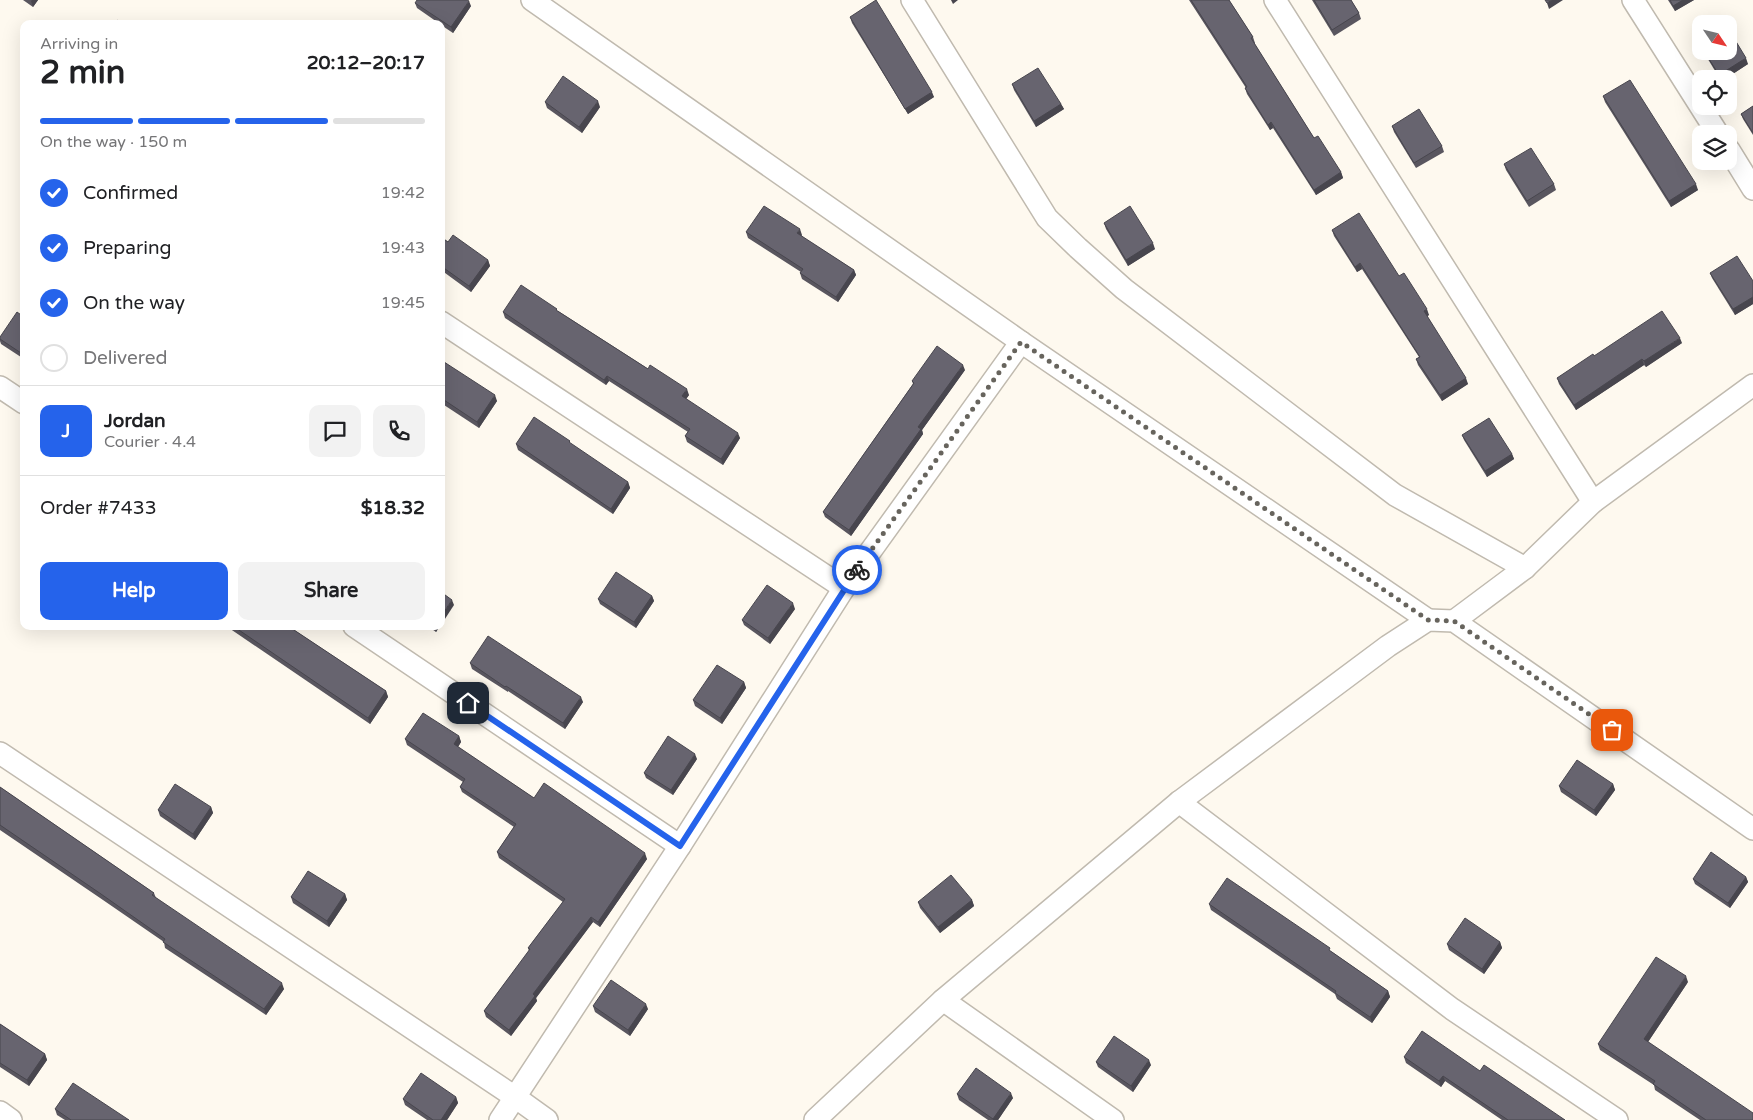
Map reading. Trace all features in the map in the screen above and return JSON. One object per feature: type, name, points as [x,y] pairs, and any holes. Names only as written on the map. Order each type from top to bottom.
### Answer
[{"type":"street","points":[[532,0],[1021,342],[1428,620],[1454,621],[1753,829]]},
{"type":"street","points":[[912,0],[1047,218],[1078,248],[1124,289],[1395,495],[1525,568]]},
{"type":"street","points":[[1275,0],[1593,502]]},
{"type":"street","points":[[1633,0],[1712,125]]},
{"type":"street","points":[[1737,163],[1753,189]]},
{"type":"street","points":[[445,325],[844,588]]},
{"type":"street","points":[[500,1120],[680,846],[844,588],[1021,342]]},
{"type":"street","points":[[1454,621],[1525,568],[1593,502],[1753,385]]},
{"type":"street","points":[[0,387],[20,400]]},
{"type":"street","points":[[815,1120],[943,1000],[1179,802],[1388,646],[1428,620]]},
{"type":"street","points":[[360,630],[680,846]]},
{"type":"street","points":[[0,753],[516,1097],[547,1120]]},
{"type":"street","points":[[1179,802],[1452,1009],[1617,1120]]},
{"type":"street","points":[[943,1000],[1113,1120]]},
{"type":"street","points":[[0,1112],[11,1120]]},
{"type":"building","points":[[417,0],[469,1],[451,27],[445,23],[445,20],[440,20],[415,3]]},
{"type":"building","points":[[876,0],[932,92],[905,109],[850,17]]},
{"type":"building","points":[[1191,0],[1229,0],[1314,138],[1318,136],[1341,172],[1314,190],[1271,122],[1268,125],[1245,88],[1247,87]]},
{"type":"building","points":[[1314,0],[1351,0],[1359,13],[1332,30]]},
{"type":"building","points":[[1670,0],[1683,0],[1673,6]]},
{"type":"building","points":[[1738,45],[1746,58],[1727,70],[1716,70],[1710,60],[1738,60]]},
{"type":"building","points":[[1038,68],[1061,104],[1034,121],[1012,84]]},
{"type":"building","points":[[563,76],[598,101],[579,127],[545,102]]},
{"type":"building","points":[[1630,80],[1696,184],[1669,201],[1603,96]]},
{"type":"building","points":[[1753,106],[1753,133],[1741,114]]},
{"type":"building","points":[[1419,109],[1442,146],[1414,163],[1392,126]]},
{"type":"building","points":[[1531,148],[1554,184],[1527,201],[1504,164]]},
{"type":"building","points":[[764,206],[800,229],[797,233],[854,270],[836,297],[800,273],[803,269],[746,232]]},
{"type":"building","points":[[1130,206],[1153,243],[1126,260],[1104,223]]},
{"type":"building","points":[[1359,213],[1399,276],[1404,273],[1427,309],[1424,311],[1466,378],[1440,395],[1416,359],[1420,357],[1360,263],[1355,267],[1332,230]]},
{"type":"building","points":[[453,235],[488,260],[469,286],[445,269],[445,240],[448,242]]},
{"type":"building","points":[[1737,256],[1753,281],[1753,297],[1733,309],[1710,273]]},
{"type":"building","points":[[521,285],[556,310],[648,369],[650,365],[687,389],[682,396],[738,433],[721,459],[685,436],[690,429],[607,376],[604,380],[503,312]]},
{"type":"building","points":[[1662,311],[1680,338],[1644,361],[1642,359],[1574,405],[1557,378]]},
{"type":"building","points":[[17,312],[20,314],[20,352],[0,339]]},
{"type":"building","points":[[937,346],[963,365],[918,427],[921,429],[849,530],[823,512],[914,383],[912,381]]},
{"type":"building","points":[[445,363],[495,395],[477,422],[445,401]]},
{"type":"building","points":[[534,417],[628,482],[611,509],[516,444]]},
{"type":"building","points":[[1489,418],[1512,454],[1485,471],[1462,435]]},
{"type":"building","points":[[616,572],[652,596],[634,622],[598,599]]},
{"type":"building","points":[[767,585],[793,603],[768,638],[742,620]]},
{"type":"building","points":[[445,595],[452,600],[445,610]]},
{"type":"building","points":[[239,630],[294,630],[386,691],[368,718]]},
{"type":"building","points":[[488,636],[581,697],[563,723],[470,663]]},
{"type":"building","points":[[717,665],[744,682],[720,718],[693,700]]},
{"type":"building","points":[[423,713],[459,736],[454,744],[534,798],[544,783],[645,853],[598,922],[591,917],[533,994],[535,996],[509,1030],[484,1011],[565,899],[497,852],[516,824],[460,787],[465,779],[405,739]]},
{"type":"building","points":[[668,736],[695,754],[671,790],[644,773]]},
{"type":"building","points":[[1577,760],[1613,784],[1594,810],[1559,786]]},
{"type":"building","points":[[175,784],[211,807],[193,834],[158,810]]},
{"type":"building","points":[[0,787],[154,893],[152,895],[282,983],[264,1009],[163,942],[165,939],[0,825]]},
{"type":"building","points":[[1711,852],[1746,877],[1728,903],[1693,879]]},
{"type":"building","points":[[308,871],[345,894],[327,921],[291,897]]},
{"type":"building","points":[[951,875],[972,900],[938,927],[918,902]]},
{"type":"building","points":[[1227,878],[1330,948],[1329,950],[1388,991],[1370,1017],[1335,993],[1336,991],[1209,904]]},
{"type":"building","points":[[1465,918],[1500,942],[1482,969],[1447,944]]},
{"type":"building","points":[[1656,957],[1686,976],[1644,1039],[1753,1113],[1753,1120],[1706,1120],[1653,1084],[1655,1081],[1598,1044]]},
{"type":"building","points":[[611,980],[646,1004],[628,1030],[593,1006]]},
{"type":"building","points":[[0,1024],[45,1054],[27,1080],[0,1063]]},
{"type":"building","points":[[1422,1031],[1480,1071],[1484,1065],[1565,1120],[1508,1120],[1443,1076],[1439,1081],[1404,1057]]},
{"type":"building","points":[[1114,1036],[1149,1060],[1131,1086],[1096,1062]]},
{"type":"building","points":[[976,1068],[1011,1093],[993,1119],[957,1094]]},
{"type":"building","points":[[421,1073],[456,1097],[441,1120],[433,1120],[403,1099]]},
{"type":"building","points":[[73,1083],[129,1120],[71,1120],[55,1109]]},
{"type":"way so far","points":[[857,570],[1021,342],[1428,620],[1454,621],[1612,730]]},
{"type":"route","points":[[468,703],[680,846],[857,570]]}]
